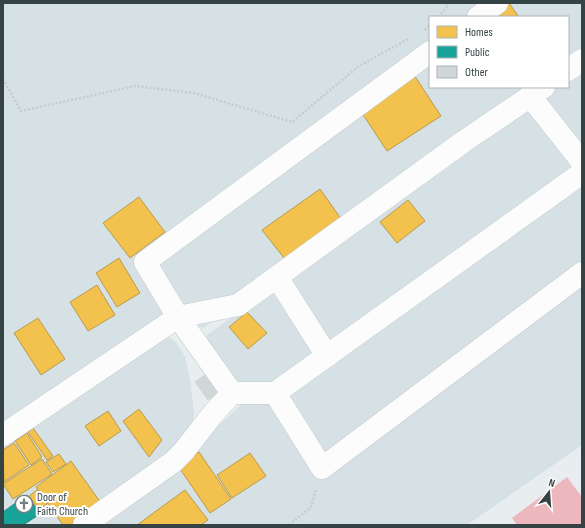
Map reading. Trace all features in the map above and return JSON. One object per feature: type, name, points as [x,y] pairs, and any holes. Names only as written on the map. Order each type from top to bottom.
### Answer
[{"type":"street","points":[[479,16],[497,3]]},
{"type":"street","points":[[232,394],[178,317],[145,262],[429,53]]},
{"type":"street","points":[[569,69],[582,60]]},
{"type":"street","points":[[3,435],[178,317],[238,305],[463,142],[537,92],[582,162]]},
{"type":"street","points":[[84,525],[173,462],[184,451],[212,415],[232,394],[275,393],[582,173]]},
{"type":"street","points":[[275,393],[322,468],[582,272]]},
{"type":"street","points":[[277,277],[327,356]]},
{"type":"path","points":[[439,16],[448,6],[446,3]]},
{"type":"path","points":[[420,33],[429,26]]},
{"type":"path","points":[[3,79],[21,111],[135,86],[194,93],[292,122],[359,66],[413,37]]},
{"type":"path","points":[[289,525],[311,507],[322,468]]},
{"type":"shaded area","points":[[3,3],[582,3],[582,57],[569,66],[569,16],[429,16],[429,88],[539,88],[202,329],[182,302],[3,424]]},
{"type":"shaded area","points":[[582,67],[582,445],[467,525],[90,525],[213,431],[243,403],[201,339],[553,88],[569,88],[569,76]]},
{"type":"shaded area","points":[[161,333],[175,341],[185,356],[191,385],[194,413],[190,438],[74,525],[3,525],[3,434]]},
{"type":"shaded area","points":[[567,477],[582,497],[582,525],[517,525],[512,518]]},
{"type":"building: Homes","points":[[503,3],[509,3],[518,16],[500,16],[496,9]]},
{"type":"building: Homes","points":[[414,75],[441,116],[387,151],[360,110]]},
{"type":"building: Homes","points":[[320,189],[344,223],[288,263],[262,230]]},
{"type":"building: Homes","points":[[139,197],[165,232],[130,258],[103,223]]},
{"type":"building: Homes","points":[[408,200],[425,221],[397,243],[380,222]]},
{"type":"building: Homes","points":[[119,258],[140,293],[117,307],[96,273]]},
{"type":"building: Homes","points":[[97,285],[115,315],[88,331],[70,302]]},
{"type":"building: Homes","points":[[247,312],[267,333],[248,349],[229,327]]},
{"type":"building: Homes","points":[[38,318],[65,359],[41,375],[14,333]]},
{"type":"building: Homes","points":[[139,409],[162,440],[149,457],[123,421]]},
{"type":"building: Homes","points":[[108,411],[121,431],[99,446],[85,426]]},
{"type":"building: Homes","points":[[33,428],[53,456],[47,460],[28,432]]},
{"type":"building: Homes","points":[[27,433],[42,457],[31,465],[15,441]]},
{"type":"building: Homes","points":[[14,443],[29,465],[4,482],[3,450]]},
{"type":"building: Homes","points":[[199,452],[231,499],[210,513],[178,466]]},
{"type":"building: Homes","points":[[250,453],[266,476],[232,498],[217,475]]},
{"type":"building: Homes","points":[[59,454],[66,464],[53,472],[46,462]]},
{"type":"building: Homes","points":[[42,459],[52,474],[13,499],[3,484]]},
{"type":"building: Homes","points":[[71,461],[101,503],[70,525],[63,525],[36,487]]},
{"type":"building: Homes","points":[[37,490],[47,504],[39,510],[29,496]]},
{"type":"building: Homes","points":[[185,490],[208,520],[201,525],[137,525]]},
{"type":"building: Public","name":"Door of Faith Church","points":[[27,495],[40,514],[23,525],[3,525],[3,512]]},
{"type":"building: Other","points":[[211,371],[224,389],[208,400],[195,382]]},
{"type":"place","name":"Door of Faith Church","points":[[24,504]]}]
